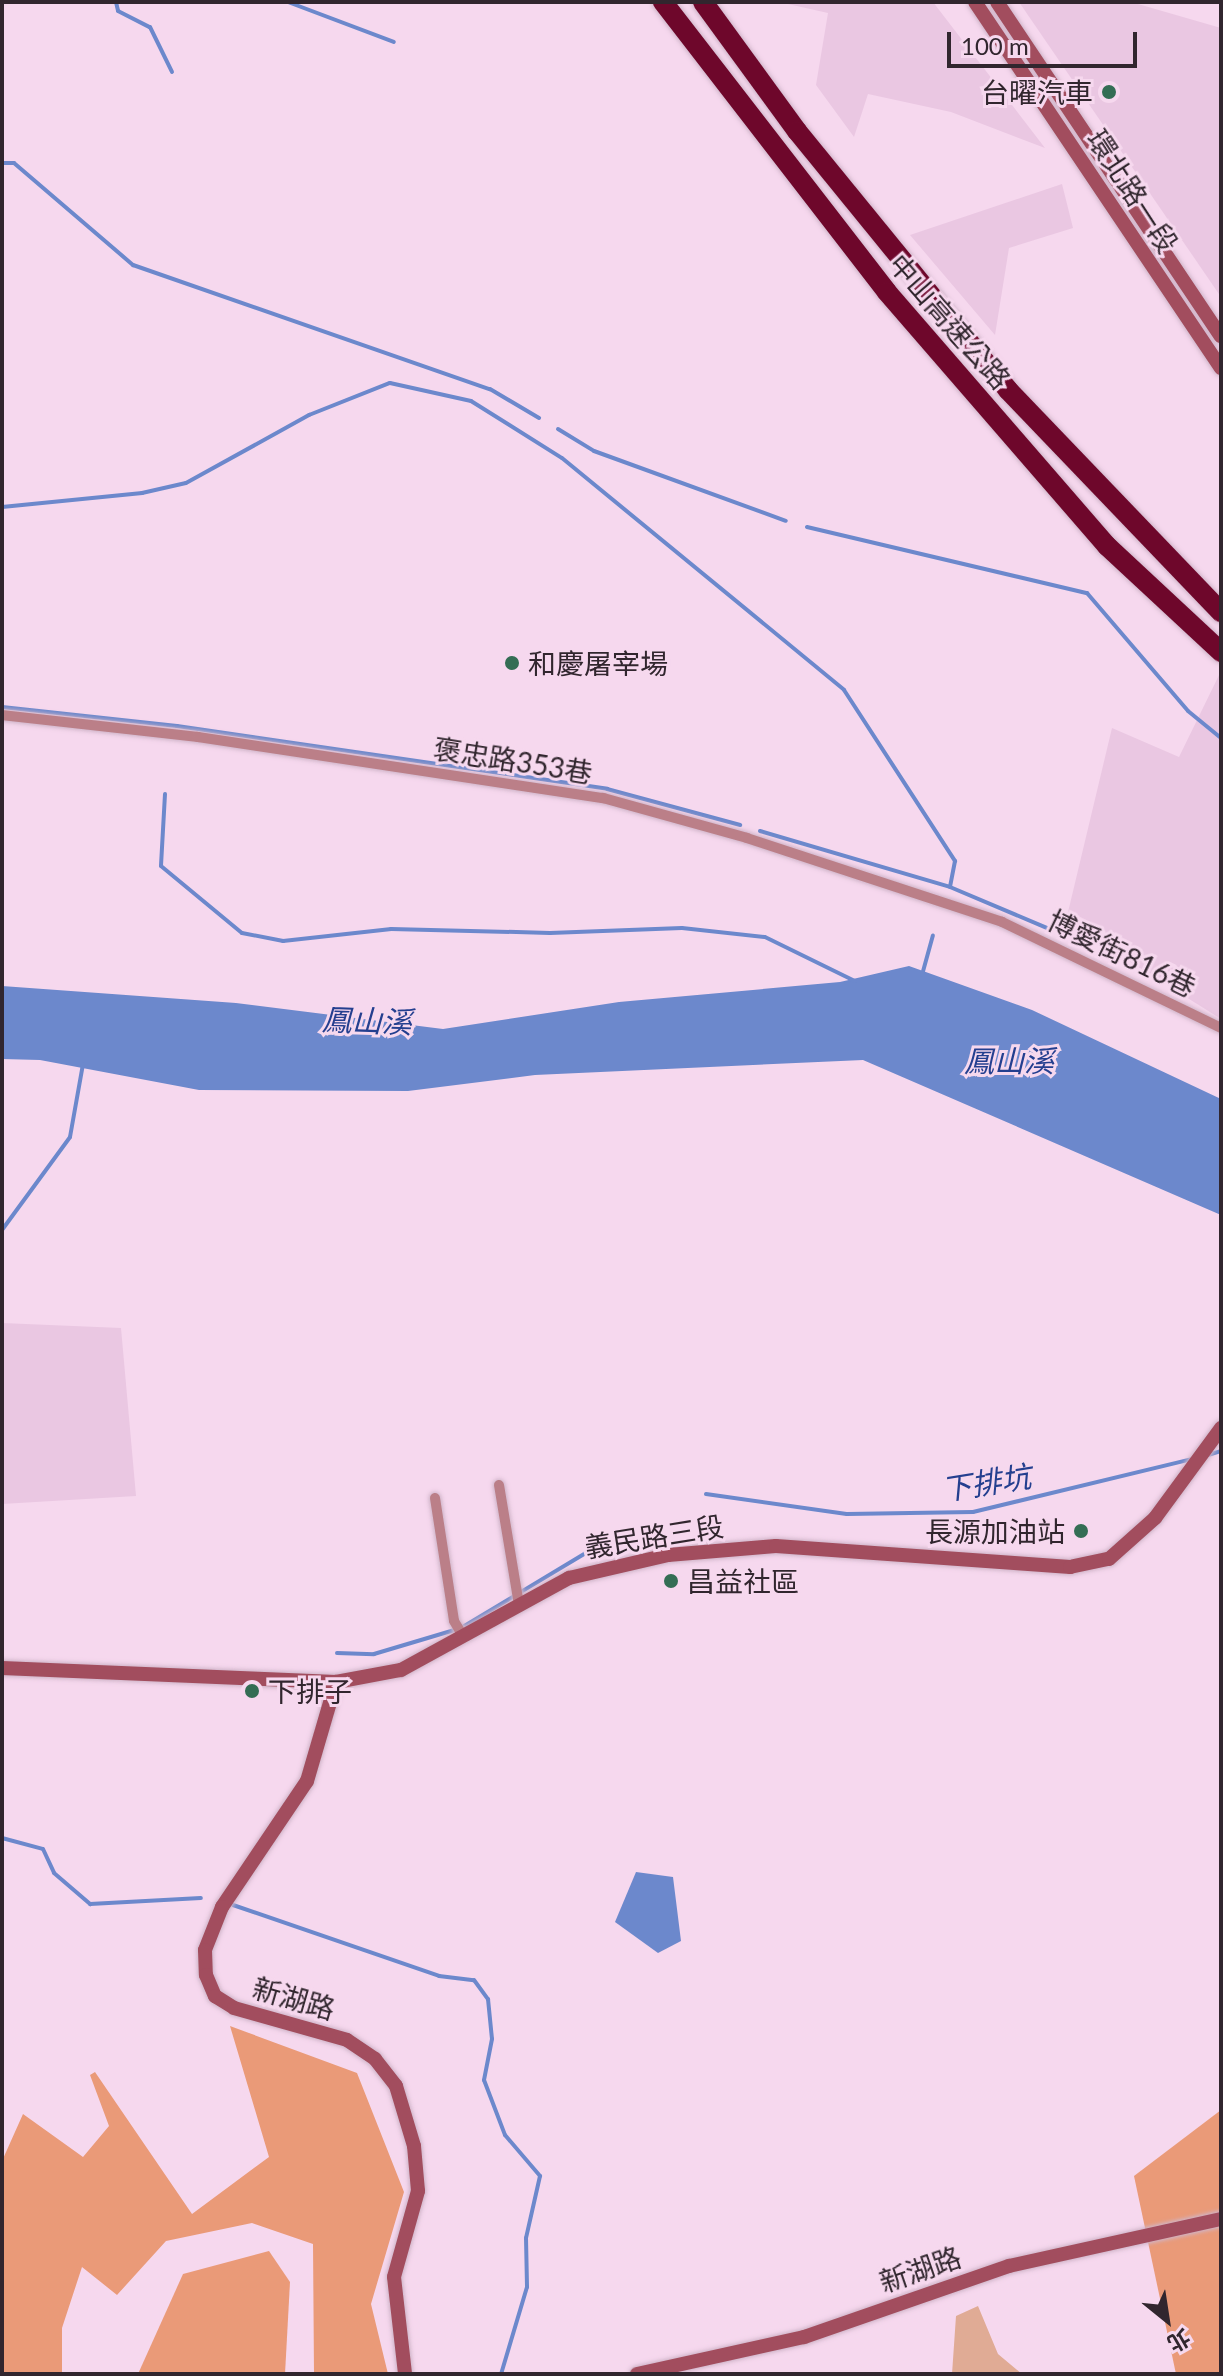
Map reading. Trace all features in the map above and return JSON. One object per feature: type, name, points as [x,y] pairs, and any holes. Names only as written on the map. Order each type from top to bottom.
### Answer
[{"type":"highway","name":"中山高速公路","points":[[663,2],[887,292],[1107,546],[1221,652]]},
{"type":"highway","name":"中山高速公路","points":[[703,2],[797,131],[1008,390],[1221,612]]},
{"type":"street","name":"環北路一段","points":[[975,2],[1221,368]]},
{"type":"street","name":"環北路一段","points":[[997,2],[1221,336]]},
{"type":"street","name":"褒忠路353巷","points":[[2,715],[198,737],[603,798],[747,838],[1002,922]]},
{"type":"street","name":"博愛街816巷","points":[[1002,922],[1221,1028]]},
{"type":"street","name":"義民路三段","points":[[2,1668],[336,1682],[401,1670],[569,1578],[603,1567],[668,1555],[776,1546],[1070,1567],[1109,1559],[1135,1540],[1221,1428]]},
{"type":"street","points":[[499,1485],[519,1605]]},
{"type":"street","points":[[435,1498],[454,1621],[463,1636]]},
{"type":"street","name":"新湖路","points":[[336,1682],[307,1781],[222,1907],[205,1950],[206,1975],[215,1996],[234,2008],[347,2040],[375,2059],[396,2086],[414,2146],[418,2191],[394,2277],[405,2374]]},
{"type":"street","name":"新湖路","points":[[637,2374],[804,2337],[1009,2266],[1221,2219]]},
{"type":"shaded area","points":[[779,2],[933,2],[1045,148],[951,112],[868,94],[854,137],[816,85],[828,13]]},
{"type":"shaded area","points":[[1019,2],[1131,2],[1221,28],[1221,297]]},
{"type":"shaded area","points":[[1062,184],[1073,228],[1009,248],[995,335],[910,235]]},
{"type":"shaded area","points":[[1221,671],[1221,1019],[1127,960],[1064,929],[1112,728],[1179,757]]},
{"type":"shaded area","points":[[2,1323],[121,1328],[136,1496],[2,1504]]},
{"type":"shaded area","points":[[230,2026],[357,2073],[404,2192],[371,2304],[388,2374],[314,2374],[313,2244],[252,2223],[166,2241],[117,2295],[82,2267],[62,2328],[62,2374],[2,2374],[2,2161],[23,2114],[83,2157],[109,2126],[90,2075],[95,2072],[192,2214],[269,2157]]},
{"type":"shaded area","points":[[1221,2110],[1221,2374],[1176,2374],[1134,2176]]},
{"type":"shaded area","points":[[269,2251],[290,2282],[285,2374],[138,2374],[183,2274]]},
{"type":"shaded area","points":[[978,2306],[998,2354],[1022,2374],[952,2374],[956,2316]]},
{"type":"water","name":"鳳山溪","points":[[909,966],[1032,1010],[1221,1099],[1221,1215],[863,1060],[535,1075],[408,1091],[199,1090],[40,1060],[2,1059],[2,986],[236,1003],[443,1029],[619,1002],[840,982]]},
{"type":"water","points":[[636,1872],[673,1877],[681,1941],[658,1953],[615,1922]]},
{"type":"waterway","points":[[116,2],[118,11],[150,27],[172,72]]},
{"type":"waterway","points":[[288,2],[394,42]]},
{"type":"waterway","points":[[2,163],[14,163],[133,265],[490,389],[539,418]]},
{"type":"waterway","points":[[2,507],[142,493],[186,483],[309,415],[390,383],[471,401],[562,458],[844,690],[955,861],[950,887]]},
{"type":"waterway","points":[[558,429],[594,451],[786,521]]},
{"type":"waterway","points":[[807,527],[1087,593],[1188,711],[1221,738]]},
{"type":"waterway","points":[[2,707],[177,726],[607,789],[740,825]]},
{"type":"waterway","points":[[165,794],[161,866],[242,933],[283,941],[391,929],[550,933],[682,928],[765,937],[855,981]]},
{"type":"waterway","points":[[760,831],[950,887],[1047,928]]},
{"type":"waterway","points":[[922,975],[933,935]]},
{"type":"waterway","points":[[2,1230],[70,1137],[83,1064]]},
{"type":"waterway","name":"下排坑","points":[[1208,1455],[1221,1451]]},
{"type":"waterway","name":"下排坑","points":[[706,1494],[847,1514],[973,1512],[1192,1459]]},
{"type":"waterway","name":"下排坑","points":[[337,1653],[374,1654],[461,1628],[586,1553],[645,1539]]},
{"type":"waterway","points":[[2,1838],[43,1849],[54,1873],[90,1904],[201,1898]]},
{"type":"waterway","points":[[233,1905],[439,1976],[474,1980],[488,1999],[492,2039],[484,2080],[505,2135],[540,2176],[526,2238],[527,2287],[501,2374]]},
{"type":"place","name":"台曜汽車","points":[[1109,92]]},
{"type":"place","name":"和慶屠宰場","points":[[512,663]]},
{"type":"place","name":"長源加油站","points":[[1081,1531]]},
{"type":"place","name":"昌益社區","points":[[671,1581]]},
{"type":"place","name":"下排子","points":[[252,1691]]}]
